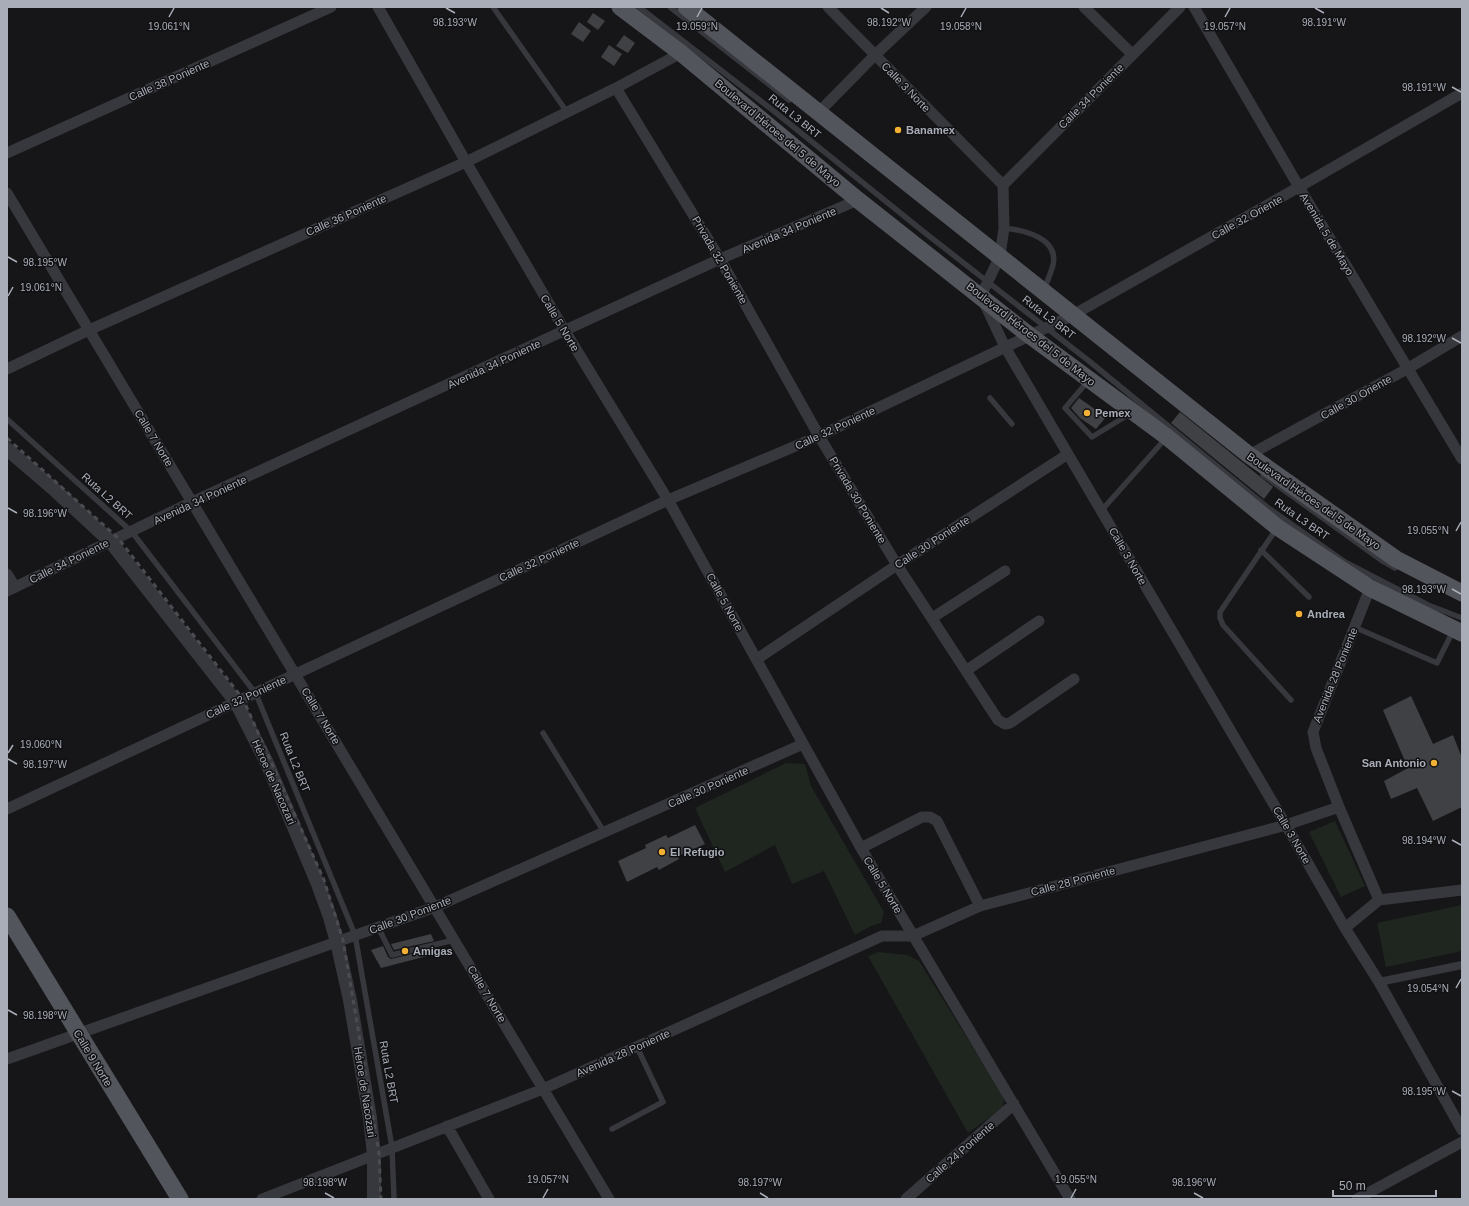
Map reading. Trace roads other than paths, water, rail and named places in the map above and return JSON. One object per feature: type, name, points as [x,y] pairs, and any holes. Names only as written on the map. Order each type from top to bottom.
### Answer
[{"type":"main road","name":"Boulevard Héroes del 5 de Mayo","points":[[620,7],[681,53],[858,200],[984,288],[1029,335],[1167,437],[1277,528],[1370,588],[1459,626]]},
{"type":"main road","name":"Boulevard Héroes del 5 de Mayo","points":[[686,7],[999,258],[1043,291],[1070,316],[1246,456],[1396,559],[1460,597]]},
{"type":"main road","name":"Calle 9 Norte","points":[[7,916],[180,1199]]},
{"type":"street","name":"Calle 38 Poniente","points":[[7,153],[331,7]]},
{"type":"street","name":"Calle 5 Norte","points":[[378,7],[466,162],[565,331],[668,500],[861,848],[1070,1199]]},
{"type":"street","name":"Calle 3 Norte","points":[[828,7],[1003,185]]},
{"type":"street","points":[[818,113],[875,55],[926,7]]},
{"type":"street","points":[[1084,7],[1132,54]]},
{"type":"street","name":"Calle 34 Poniente","points":[[1003,185],[1180,7]]},
{"type":"street","name":"Avenida 5 de Mayo","points":[[1194,7],[1299,187],[1462,459]]},
{"type":"street","name":"Calle 36 Poniente","points":[[7,369],[90,330],[466,162],[616,88],[681,53]]},
{"type":"street","name":"Privada 32 Poniente","points":[[616,88],[720,259],[820,436]]},
{"type":"street","name":"Calle 32 Oriente","points":[[1070,316],[1462,94]]},
{"type":"street","points":[[984,288],[999,258],[1004,228],[1003,185]]},
{"type":"street","name":"Calle 7 Norte","points":[[7,193],[610,1199]]},
{"type":"street","name":"Avenida 34 Poniente","points":[[132,532],[192,502],[720,259],[858,200]]},
{"type":"street","name":"Calle 3 Norte","points":[[984,288],[1004,347],[1286,825],[1345,928],[1379,982],[1462,1130]]},
{"type":"street","name":"Calle 32 Poniente","points":[[7,809],[256,694],[295,674],[668,500],[820,436],[1070,316]]},
{"type":"street","name":"Calle 30 Oriente","points":[[1246,456],[1407,369],[1462,336]]},
{"type":"street","name":"Privada 30 Poniente","points":[[820,436],[897,565],[967,670],[998,720],[1005,724],[1010,723],[1074,679]]},
{"type":"street","name":"Héroe de Nacozari","points":[[7,449],[56,490],[110,541],[236,702],[267,763],[315,877],[330,917],[337,942],[350,1000],[370,1118],[374,1155],[374,1199]]},
{"type":"street","name":"Calle 30 Poniente","points":[[757,659],[897,565],[1068,454]]},
{"type":"street","name":"Calle 34 Poniente","points":[[11,589],[110,541],[132,532]]},
{"type":"street","points":[[932,618],[1005,571]]},
{"type":"street","points":[[7,574],[11,589]]},
{"type":"street","name":"Avenida 28 Poniente","points":[[1339,807],[1316,748],[1313,732],[1370,588]]},
{"type":"street","points":[[967,670],[1039,621]]},
{"type":"street","name":"Calle 30 Poniente","points":[[7,1059],[435,907],[803,744]]},
{"type":"street","points":[[1339,807],[1379,900]]},
{"type":"street","name":"Calle 28 Poniente","points":[[980,906],[1286,825],[1339,807]]},
{"type":"street","points":[[861,848],[922,817],[930,817],[937,821],[980,906]]},
{"type":"street","points":[[1345,928],[1379,900],[1462,890]]},
{"type":"street","name":"Avenida 28 Poniente","points":[[262,1199],[392,1147],[544,1089],[882,936],[913,936],[980,906]]},
{"type":"street","points":[[1379,982],[1462,965]]},
{"type":"street","name":"Calle 24 Poniente","points":[[906,1199],[1014,1104]]},
{"type":"street","points":[[447,1126],[489,1199]]},
{"type":"street","points":[[1357,1199],[1462,1142]]},
{"type":"lane","points":[[493,7],[567,112]]},
{"type":"lane","name":"Ruta L3 BRT","points":[[639,7],[776,112],[924,232],[984,288],[1045,327],[1268,507],[1345,562],[1428,605],[1459,626]]},
{"type":"lane","name":"Ruta L3 BRT","points":[[670,7],[793,103]]},
{"type":"lane","name":"Ruta L3 BRT","points":[[868,160],[999,258],[1070,316]]},
{"type":"lane","points":[[1004,228],[1033,234],[1044,241],[1052,250],[1054,264],[1043,291]]},
{"type":"lane","points":[[1090,380],[1065,408],[1092,437],[1133,412]]},
{"type":"lane","points":[[990,398],[1012,424]]},
{"type":"lane","name":"Ruta L2 BRT","points":[[7,419],[132,532],[256,694],[356,935],[392,1147],[394,1199]]},
{"type":"lane","points":[[1101,511],[1167,437]]},
{"type":"lane","name":"Ruta L3 BRT","points":[[1260,472],[1381,560],[1400,570]]},
{"type":"lane","points":[[1277,528],[1220,612],[1220,618],[1223,625],[1291,700]]},
{"type":"lane","points":[[1261,550],[1309,597]]},
{"type":"lane","points":[[1354,627],[1437,663],[1459,626]]},
{"type":"lane","points":[[543,733],[604,832]]},
{"type":"lane","points":[[378,927],[392,955],[454,940]]},
{"type":"lane","points":[[612,1129],[663,1102],[637,1047]]},
{"type":"railway","points":[[7,438],[118,538],[243,699],[324,880],[343,940],[379,1153],[381,1199]]},
{"type":"place","name":"Banamex","points":[[898,130]]},
{"type":"place","name":"Pemex","points":[[1087,413]]},
{"type":"place","name":"Andrea","points":[[1299,614]]},
{"type":"place","name":"San Antonio","points":[[1434,763]]},
{"type":"place","name":"El Refugio","points":[[662,852]]},
{"type":"place","name":"Amigas","points":[[405,951]]}]
